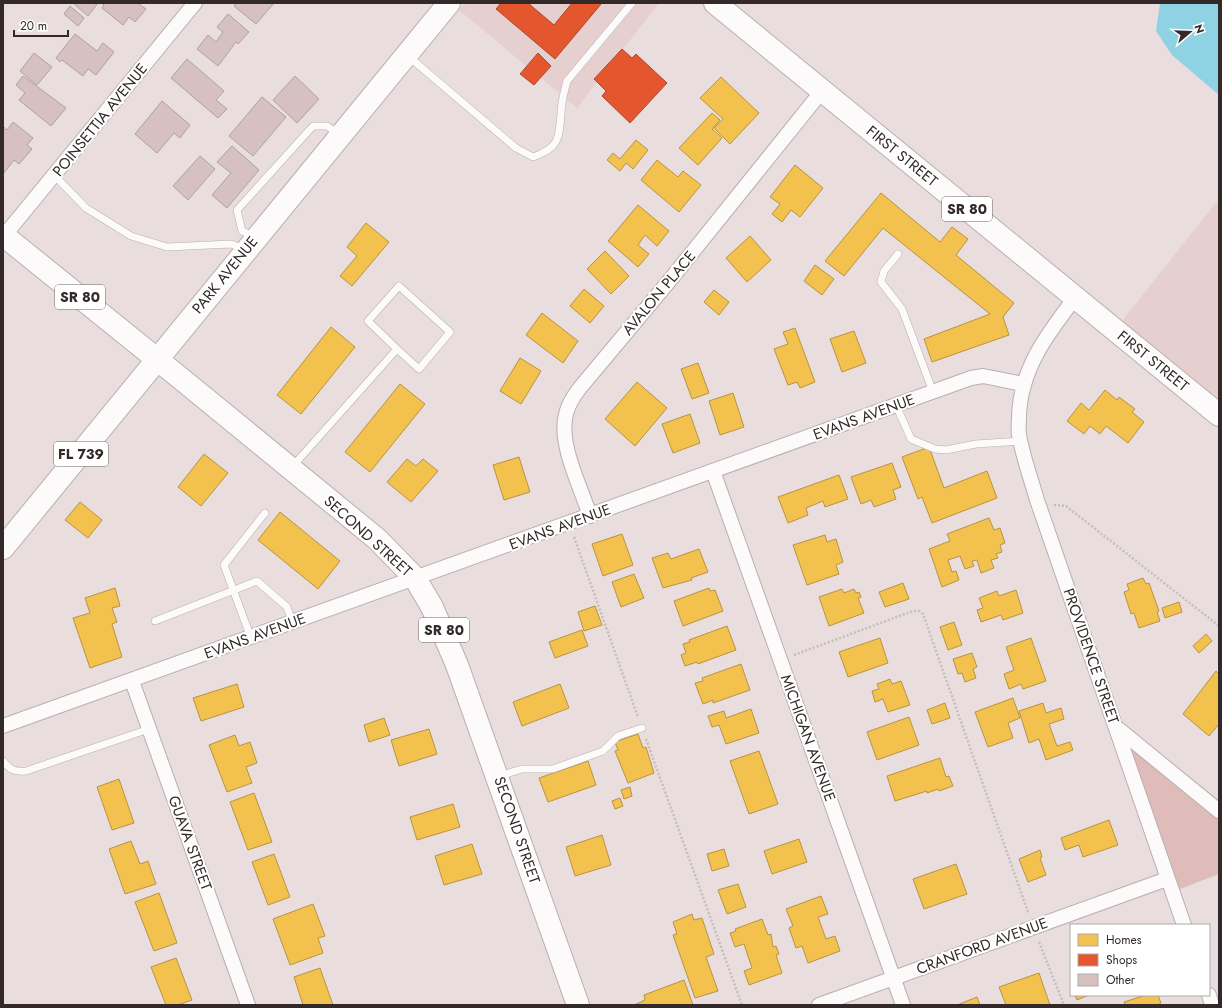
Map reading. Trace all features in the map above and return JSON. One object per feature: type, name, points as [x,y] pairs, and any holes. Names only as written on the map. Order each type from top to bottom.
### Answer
[{"type":"main road","name":"PARK AVENUE","points":[[3,548],[448,3]]},
{"type":"main road","name":"FIRST STREET","points":[[715,3],[1219,415]]},
{"type":"main road","name":"SECOND STREET","points":[[3,236],[157,359],[377,539],[416,578],[445,632],[498,776],[578,1005]]},
{"type":"street","name":"POINSETTIA AVENUE","points":[[3,236],[196,3]]},
{"type":"street","name":"AVALON PLACE","points":[[590,516],[564,438],[566,414],[571,401],[822,91]]},
{"type":"street","points":[[1023,384],[1036,352],[1075,298]]},
{"type":"street","name":"EVANS AVENUE","points":[[3,726],[569,524],[971,378],[983,376],[1023,384]]},
{"type":"street","name":"PROVIDENCE STREET","points":[[1023,384],[1019,410],[1021,441],[1038,503],[1184,924]]},
{"type":"street","name":"MICHIGAN AVENUE","points":[[713,471],[903,1005]]},
{"type":"street","name":"GUAVA STREET","points":[[132,680],[248,1005]]},
{"type":"street","points":[[1116,727],[1219,811]]},
{"type":"street","name":"CRANFORD AVENUE","points":[[819,1005],[1167,879]]},
{"type":"lane","points":[[406,55],[516,148],[533,156],[546,153],[555,145],[560,135],[562,96],[567,81],[632,3]]},
{"type":"lane","points":[[251,244],[242,231],[237,210],[313,126],[327,126],[340,136]]},
{"type":"lane","points":[[54,175],[86,208],[131,236],[167,247],[251,244]]},
{"type":"lane","points":[[898,254],[884,271],[881,282],[902,309],[932,392]]},
{"type":"lane","points":[[399,286],[450,332],[420,369],[397,349],[368,321],[399,286]]},
{"type":"lane","points":[[291,469],[397,349]]},
{"type":"lane","points":[[896,405],[911,439],[935,449],[946,450],[976,444],[1021,441]]},
{"type":"lane","points":[[251,638],[224,565],[265,512]]},
{"type":"lane","points":[[154,620],[257,581],[287,607],[292,622]]},
{"type":"lane","points":[[498,776],[522,769],[553,768],[603,750],[618,736],[642,728]]},
{"type":"lane","points":[[3,761],[12,770],[18,772],[26,771],[149,729]]},
{"type":"path","points":[[1038,503],[1066,506],[1219,626]]},
{"type":"path","points":[[569,524],[742,1005]]},
{"type":"path","points":[[780,660],[913,611],[919,611],[923,614],[1033,927],[1064,1005]]},
{"type":"shaded area","points":[[465,3],[659,3],[577,108],[459,10]]},
{"type":"shaded area","points":[[1219,199],[1219,402],[1121,322]]},
{"type":"shaded area","points":[[1116,727],[1219,811],[1219,874],[1172,892]]},
{"type":"water","points":[[1160,3],[1219,3],[1219,95],[1172,55],[1156,31]]},
{"type":"building: Homes","points":[[721,77],[759,113],[730,144],[714,128],[723,119],[700,98]]},
{"type":"building: Homes","points":[[712,113],[720,120],[712,129],[722,138],[698,165],[679,148]]},
{"type":"building: Homes","points":[[636,140],[648,150],[633,169],[626,163],[620,171],[607,160],[613,153],[620,159]]},
{"type":"building: Homes","points":[[657,160],[678,177],[683,171],[701,185],[679,212],[641,180]]},
{"type":"building: Homes","points":[[795,165],[823,188],[800,217],[791,210],[782,222],[772,214],[780,204],[770,197]]},
{"type":"building: Homes","points":[[881,193],[940,242],[952,227],[968,239],[956,255],[1014,303],[1003,317],[1009,335],[932,362],[924,339],[990,314],[883,228],[844,276],[825,261]]},
{"type":"building: Homes","points":[[638,205],[669,231],[657,246],[645,235],[638,245],[649,254],[638,267],[608,241]]},
{"type":"building: Homes","points":[[366,223],[389,242],[352,286],[340,276],[357,256],[347,247]]},
{"type":"building: Homes","points":[[750,236],[771,260],[747,282],[726,258]]},
{"type":"building: Homes","points":[[605,251],[629,276],[611,294],[587,269]]},
{"type":"building: Homes","points":[[815,265],[834,279],[822,295],[804,281]]},
{"type":"building: Homes","points":[[584,289],[604,306],[590,323],[570,306]]},
{"type":"building: Homes","points":[[714,290],[729,302],[719,315],[704,302]]},
{"type":"building: Homes","points":[[542,313],[578,341],[563,363],[526,335]]},
{"type":"building: Homes","points":[[331,327],[355,347],[301,414],[277,395]]},
{"type":"building: Homes","points":[[795,328],[815,382],[800,388],[797,382],[788,385],[774,349],[788,344],[783,332]]},
{"type":"building: Homes","points":[[854,331],[866,363],[842,372],[830,339]]},
{"type":"building: Homes","points":[[520,358],[541,371],[521,404],[500,391]]},
{"type":"building: Homes","points":[[698,363],[709,393],[692,399],[681,369]]},
{"type":"building: Homes","points":[[637,382],[667,408],[635,446],[605,419]]},
{"type":"building: Homes","points":[[400,384],[425,404],[370,472],[345,452]]},
{"type":"building: Homes","points":[[1105,390],[1117,400],[1119,397],[1135,409],[1132,412],[1144,422],[1128,443],[1106,426],[1100,434],[1090,426],[1084,434],[1067,421],[1081,403],[1089,410]]},
{"type":"building: Homes","points":[[733,393],[744,427],[720,435],[709,401]]},
{"type":"building: Homes","points":[[690,414],[700,443],[673,453],[662,424]]},
{"type":"building: Homes","points":[[929,447],[944,488],[987,471],[997,498],[932,523],[922,497],[918,499],[902,457]]},
{"type":"building: Homes","points":[[204,454],[228,473],[201,506],[178,487]]},
{"type":"building: Homes","points":[[519,457],[530,492],[504,500],[493,465]]},
{"type":"building: Homes","points":[[407,459],[416,466],[423,459],[438,471],[411,502],[387,482]]},
{"type":"building: Homes","points":[[892,463],[901,487],[893,490],[896,499],[874,507],[871,500],[861,504],[851,477]]},
{"type":"building: Homes","points":[[839,475],[848,499],[825,507],[823,501],[806,508],[808,515],[788,523],[778,497]]},
{"type":"building: Homes","points":[[80,502],[102,520],[88,538],[65,520]]},
{"type":"building: Homes","points":[[280,512],[340,561],[318,589],[258,540]]},
{"type":"building: Homes","points":[[989,518],[994,530],[1000,528],[1005,543],[1000,545],[1002,552],[996,554],[998,558],[991,560],[994,568],[981,573],[977,560],[972,561],[974,566],[965,569],[960,556],[948,560],[952,572],[956,571],[959,580],[942,587],[929,549],[950,541],[947,534]]},
{"type":"building: Homes","points":[[622,534],[633,565],[603,576],[592,544]]},
{"type":"building: Homes","points":[[825,535],[827,542],[836,539],[843,562],[836,565],[839,574],[807,585],[793,545]]},
{"type":"building: Homes","points":[[699,549],[708,572],[691,578],[692,580],[663,588],[652,558],[668,553],[671,559]]},
{"type":"building: Homes","points":[[634,574],[644,598],[621,607],[612,582]]},
{"type":"building: Homes","points":[[1143,578],[1146,584],[1149,583],[1159,611],[1157,612],[1160,621],[1139,628],[1134,613],[1131,614],[1124,592],[1129,590],[1127,584]]},
{"type":"building: Homes","points":[[903,583],[909,599],[885,607],[879,592]]},
{"type":"building: Homes","points":[[115,588],[120,606],[112,608],[117,622],[112,624],[122,657],[90,668],[73,618],[90,613],[85,598]]},
{"type":"building: Homes","points":[[709,588],[710,591],[715,590],[723,611],[683,626],[674,601]]},
{"type":"building: Homes","points":[[842,589],[844,593],[854,589],[856,593],[859,592],[861,597],[858,598],[864,613],[829,626],[819,597]]},
{"type":"building: Homes","points":[[1016,590],[1023,613],[1003,620],[1001,615],[981,622],[977,610],[983,608],[979,598],[997,591],[999,596]]},
{"type":"building: Homes","points":[[1179,602],[1182,612],[1165,618],[1162,608]]},
{"type":"building: Homes","points":[[595,606],[602,625],[584,631],[578,612]]},
{"type":"building: Homes","points":[[954,622],[962,645],[948,650],[940,627]]},
{"type":"building: Homes","points":[[727,626],[736,650],[698,664],[697,662],[685,666],[681,655],[686,653],[683,644],[690,642],[689,640]]},
{"type":"building: Homes","points":[[582,630],[588,646],[555,658],[549,642]]},
{"type":"building: Homes","points":[[1206,634],[1212,641],[1199,653],[1193,646]]},
{"type":"building: Homes","points":[[880,638],[888,663],[848,677],[839,652]]},
{"type":"building: Homes","points":[[1031,638],[1046,681],[1023,689],[1021,684],[1009,689],[1004,674],[1014,670],[1006,647]]},
{"type":"building: Homes","points":[[972,653],[977,667],[973,669],[976,678],[965,682],[962,673],[958,674],[953,659]]},
{"type":"building: Homes","points":[[741,664],[750,690],[713,703],[713,700],[703,704],[695,683],[703,681],[702,678]]},
{"type":"building: Homes","points":[[1216,671],[1219,674],[1219,724],[1209,736],[1183,714]]},
{"type":"building: Homes","points":[[890,679],[892,684],[901,681],[910,705],[888,712],[883,699],[875,702],[872,691],[879,689],[877,684]]},
{"type":"building: Homes","points":[[237,684],[244,707],[201,721],[193,698]]},
{"type":"building: Homes","points":[[560,684],[569,708],[522,726],[513,702]]},
{"type":"building: Homes","points":[[1013,698],[1020,718],[1008,723],[1013,738],[988,747],[975,712]]},
{"type":"building: Homes","points":[[945,703],[950,718],[932,724],[927,710]]},
{"type":"building: Homes","points":[[1043,703],[1046,713],[1061,708],[1064,719],[1049,724],[1057,746],[1070,742],[1073,750],[1046,760],[1039,739],[1029,743],[1019,711]]},
{"type":"building: Homes","points":[[751,709],[759,733],[726,744],[719,725],[712,727],[708,716],[724,711],[726,718]]},
{"type":"building: Homes","points":[[909,717],[919,745],[877,760],[867,732]]},
{"type":"building: Homes","points":[[384,718],[390,735],[369,742],[364,725]]},
{"type":"building: Homes","points":[[429,729],[437,754],[399,766],[391,740]]},
{"type":"building: Homes","points":[[638,734],[643,748],[646,747],[654,773],[628,783],[615,751],[618,750],[615,742]]},
{"type":"building: Homes","points":[[235,735],[239,746],[250,742],[257,763],[246,767],[252,783],[227,792],[209,745]]},
{"type":"building: Homes","points":[[759,751],[778,804],[749,814],[730,761]]},
{"type":"building: Homes","points":[[940,758],[946,777],[949,776],[953,786],[939,791],[938,789],[927,793],[927,791],[895,801],[887,776]]},
{"type":"building: Homes","points":[[588,761],[596,785],[548,802],[539,778]]},
{"type":"building: Homes","points":[[119,779],[134,823],[112,830],[97,787]]},
{"type":"building: Homes","points":[[630,787],[632,796],[624,799],[621,790]]},
{"type":"building: Homes","points":[[254,793],[272,842],[248,850],[230,802]]},
{"type":"building: Homes","points":[[620,798],[623,806],[615,809],[612,801]]},
{"type":"building: Homes","points":[[453,804],[460,827],[417,840],[410,817]]},
{"type":"building: Homes","points":[[1109,820],[1118,845],[1083,857],[1079,845],[1065,850],[1061,838]]},
{"type":"building: Homes","points":[[602,835],[611,865],[575,876],[566,847]]},
{"type":"building: Homes","points":[[799,839],[807,862],[772,874],[764,851]]},
{"type":"building: Homes","points":[[131,841],[140,864],[148,861],[156,884],[125,894],[109,849]]},
{"type":"building: Homes","points":[[472,844],[482,874],[444,885],[435,856]]},
{"type":"building: Homes","points":[[724,849],[729,866],[712,871],[707,854]]},
{"type":"building: Homes","points":[[1040,850],[1042,857],[1040,858],[1046,875],[1028,882],[1019,859]]},
{"type":"building: Homes","points":[[274,854],[290,897],[268,905],[252,862]]},
{"type":"building: Homes","points":[[956,864],[967,894],[924,909],[913,879]]},
{"type":"building: Homes","points":[[738,884],[746,907],[727,914],[718,890]]},
{"type":"building: Homes","points":[[159,893],[177,943],[154,951],[135,902]]},
{"type":"building: Homes","points":[[821,896],[828,914],[818,917],[826,939],[835,936],[840,951],[808,963],[802,946],[796,948],[789,928],[793,926],[786,909]]},
{"type":"building: Homes","points":[[313,904],[325,936],[318,938],[323,953],[290,965],[273,919]]},
{"type":"building: Homes","points":[[692,914],[694,920],[702,918],[714,954],[706,957],[718,991],[695,998],[673,935],[677,934],[673,922]]},
{"type":"building: Homes","points":[[762,919],[768,935],[771,934],[773,947],[776,946],[779,954],[776,955],[782,973],[749,985],[744,971],[752,968],[744,944],[735,947],[730,933],[736,931],[735,929]]},
{"type":"building: Homes","points":[[176,958],[192,1000],[178,1005],[166,1005],[151,967]]},
{"type":"building: Homes","points":[[320,968],[333,1005],[303,1005],[294,977]]},
{"type":"building: Homes","points":[[1039,973],[1050,1005],[1006,1005],[999,987]]},
{"type":"building: Homes","points":[[684,980],[693,1005],[634,1005],[645,1000],[644,995]]},
{"type":"building: Homes","points":[[1075,996],[1087,996],[1077,1000]]},
{"type":"building: Homes","points":[[1143,996],[1158,996],[1161,1003],[1157,1005],[1125,1005],[1124,1002]]},
{"type":"building: Homes","points":[[977,997],[980,1005],[957,1005]]},
{"type":"building: Shops","points":[[501,3],[528,3],[554,25],[572,3],[602,3],[555,59],[496,9]]},
{"type":"building: Shops","points":[[622,49],[632,58],[636,54],[667,83],[630,123],[602,96],[606,91],[594,79]]},
{"type":"building: Shops","points":[[538,53],[551,66],[534,85],[520,74]]},
{"type":"building: Other","points":[[73,3],[98,3],[88,16]]},
{"type":"building: Other","points":[[101,3],[140,3],[139,4],[146,9],[135,22],[129,17],[123,25],[102,8],[104,5]]},
{"type":"building: Other","points":[[236,3],[274,3],[256,24],[234,6]]},
{"type":"building: Other","points":[[70,6],[84,18],[78,26],[64,14]]},
{"type":"building: Other","points":[[228,14],[249,32],[238,44],[236,42],[218,66],[197,49],[208,35],[216,42],[223,32],[217,27]]},
{"type":"building: Other","points":[[75,34],[97,51],[103,43],[114,52],[96,75],[88,69],[83,76],[62,60],[60,62],[56,58]]},
{"type":"building: Other","points":[[34,53],[52,67],[37,85],[20,71]]},
{"type":"building: Other","points":[[187,59],[224,91],[216,100],[227,109],[218,118],[171,78]]},
{"type":"building: Other","points":[[23,76],[66,108],[51,126],[19,100],[25,93],[16,85]]},
{"type":"building: Other","points":[[295,76],[319,99],[297,123],[273,100]]},
{"type":"building: Other","points":[[262,97],[286,117],[253,156],[229,136]]},
{"type":"building: Other","points":[[162,101],[190,125],[180,138],[174,133],[157,153],[135,134]]},
{"type":"building: Other","points":[[13,122],[33,138],[27,145],[32,149],[19,164],[14,160],[3,174],[3,126],[7,130]]},
{"type":"building: Other","points":[[232,146],[259,170],[227,208],[212,195],[231,173],[217,162]]},
{"type":"building: Other","points":[[200,156],[215,169],[188,200],[173,186]]}]
